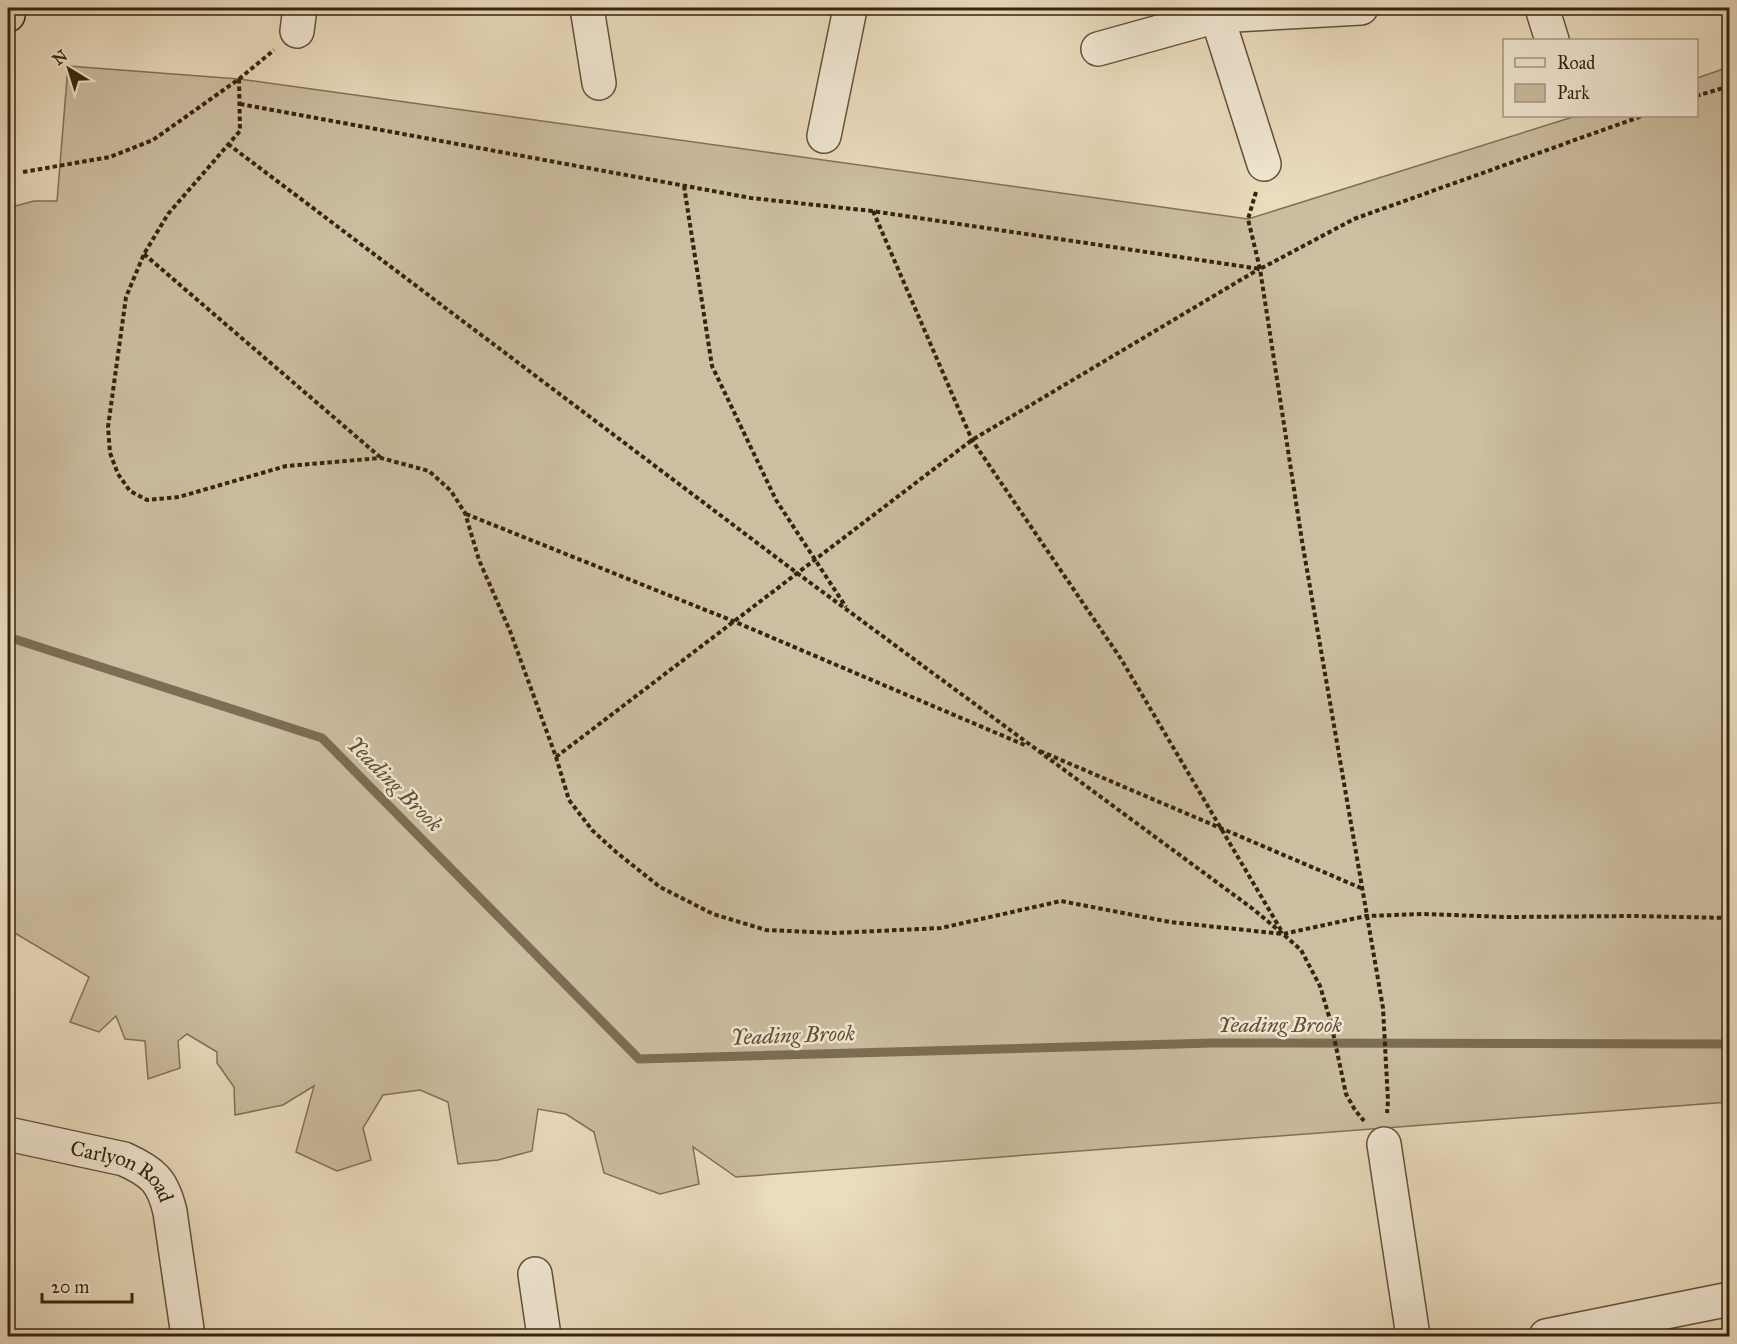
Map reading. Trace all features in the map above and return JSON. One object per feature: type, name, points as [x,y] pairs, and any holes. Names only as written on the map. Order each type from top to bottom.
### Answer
[{"type":"highway","points":[[8,8],[8,15]]},
{"type":"street","points":[[587,8],[599,82]]},
{"type":"street","points":[[824,136],[849,14],[847,8]]},
{"type":"street","points":[[1098,49],[1217,16],[1361,8]]},
{"type":"street","points":[[1542,8],[1552,39]]},
{"type":"street","points":[[1217,16],[1264,164]]},
{"type":"street","name":"Carlyon Road","points":[[8,1134],[124,1159],[152,1175],[166,1194],[188,1336]]},
{"type":"street","points":[[1384,1144],[1413,1336]]},
{"type":"street","points":[[535,1274],[544,1336]]},
{"type":"street","points":[[1546,1336],[1730,1299]]},
{"type":"path","points":[[23,172],[110,157],[153,140],[239,79],[298,19]]},
{"type":"path","points":[[239,79],[240,131],[168,214],[144,254],[126,297],[108,427],[110,453],[118,474],[130,491],[147,500],[179,497],[286,466],[381,458],[429,471],[451,491],[465,513],[479,560],[510,631],[556,757],[569,800],[592,830],[660,886],[713,914],[766,930],[835,933],[941,928],[1061,901],[1170,922],[1283,934],[1366,916],[1424,914],[1506,917],[1730,918]]},
{"type":"path","points":[[1698,95],[1730,86]]},
{"type":"path","points":[[240,104],[751,198],[872,211],[1260,269]]},
{"type":"path","points":[[556,757],[972,440],[1260,269],[1354,219],[1639,117]]},
{"type":"path","points":[[228,144],[797,573],[1244,902],[1283,934],[1301,950],[1320,986],[1331,1023],[1346,1094]]},
{"type":"path","points":[[1264,164],[1248,219],[1260,269],[1300,529],[1383,1008],[1388,1101]]},
{"type":"path","points":[[684,186],[712,366],[776,500],[848,611]]},
{"type":"path","points":[[872,211],[972,440],[1121,659],[1283,934]]},
{"type":"path","points":[[144,254],[381,458]]},
{"type":"path","points":[[465,513],[733,621],[1361,888]]},
{"type":"green space","points":[[68,66],[239,79],[1248,219],[1573,117],[1698,117],[1698,78],[1729,67],[1729,1102],[736,1177],[693,1147],[699,1184],[660,1194],[604,1173],[594,1132],[566,1114],[538,1109],[532,1151],[498,1160],[458,1164],[448,1102],[420,1090],[383,1095],[363,1128],[371,1160],[337,1171],[296,1152],[314,1086],[283,1105],[235,1115],[234,1087],[217,1063],[217,1052],[187,1034],[178,1041],[180,1068],[148,1079],[145,1041],[125,1039],[116,1016],[99,1032],[70,1022],[89,977],[8,929],[8,251],[15,206],[34,201],[57,201]]},
{"type":"waterway","name":"Yeading Brook","points":[[8,637],[322,738],[639,1059],[1212,1043],[1730,1044]]}]
